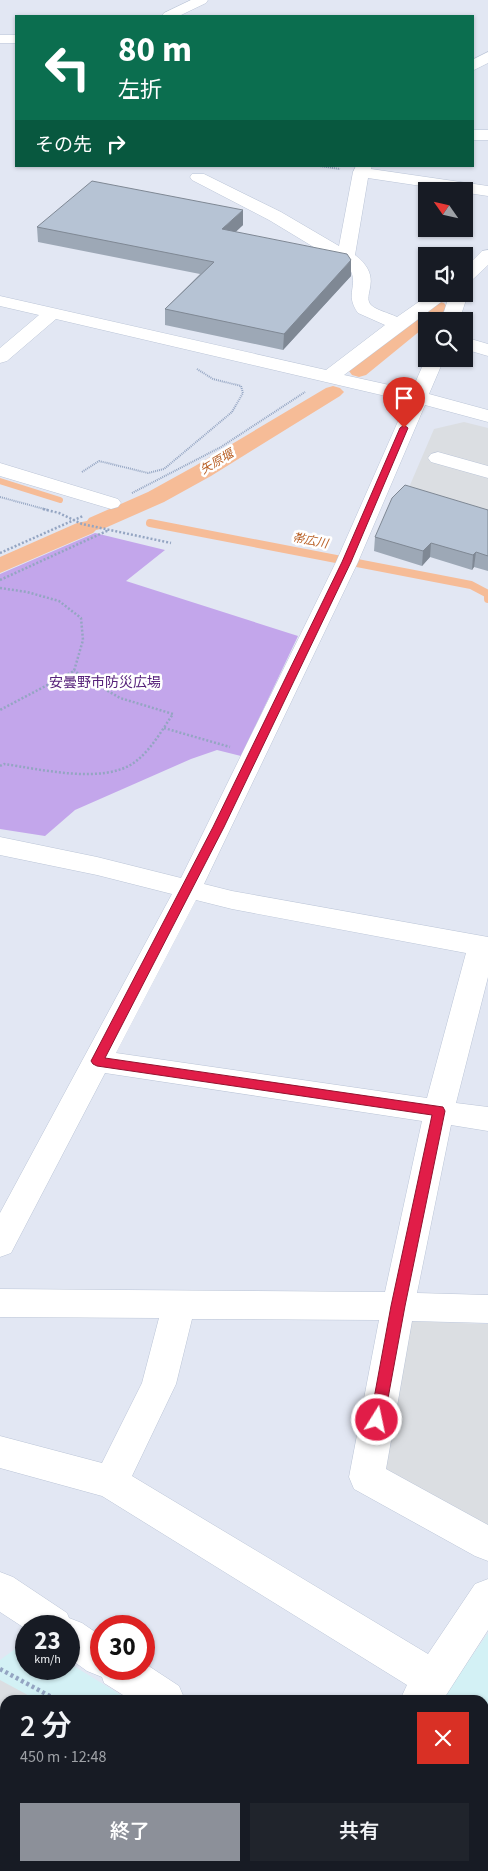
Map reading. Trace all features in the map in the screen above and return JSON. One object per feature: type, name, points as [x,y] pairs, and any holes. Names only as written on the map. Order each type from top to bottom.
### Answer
[{"type":"street","points":[[171,15],[202,0]]},
{"type":"street","points":[[0,39],[15,39]]},
{"type":"street","points":[[474,66],[488,56]]},
{"type":"street","points":[[474,135],[488,135]]},
{"type":"street","points":[[346,257],[362,169],[488,191]]},
{"type":"street","points":[[198,177],[275,216],[346,257],[358,266],[363,277],[359,300],[364,309],[398,324]]},
{"type":"street","points":[[473,269],[488,255]]},
{"type":"street","points":[[0,301],[329,376],[488,416]]},
{"type":"street","points":[[329,376],[398,324],[441,302]]},
{"type":"street","points":[[0,358],[53,313]]},
{"type":"street","points":[[473,346],[488,350]]},
{"type":"street","points":[[1,1239],[188,889],[347,562],[431,367]]},
{"type":"street","points":[[438,458],[488,472]]},
{"type":"street","points":[[0,469],[111,503]]},
{"type":"street","points":[[0,846],[97,866],[232,900],[485,946],[439,1111],[398,1306],[367,1477],[488,1544]]},
{"type":"street","points":[[97,1061],[488,1119]]},
{"type":"street","points":[[0,1303],[179,1306],[398,1306],[488,1310]]},
{"type":"street","points":[[111,1482],[159,1384],[179,1306]]},
{"type":"street","points":[[0,1452],[111,1482],[427,1689],[488,1597]]},
{"type":"street","points":[[0,1590],[38,1615]]},
{"type":"street","points":[[135,1680],[157,1695]]},
{"type":"path","points":[[60,487],[99,461],[148,474],[164,469],[232,412],[244,393],[241,386],[213,379],[192,365]]},
{"type":"path","points":[[0,553],[179,471],[284,408],[329,376]]},
{"type":"path","points":[[0,498],[59,513],[82,524],[171,543]]},
{"type":"path","points":[[0,580],[110,530]]},
{"type":"path","points":[[0,588],[27,592],[59,601],[81,618],[83,640],[74,671],[0,710]]},
{"type":"path","points":[[0,766],[4,764],[90,774],[111,772],[134,763],[164,728],[173,714],[120,698],[74,671]]},
{"type":"path","points":[[164,728],[238,749]]},
{"type":"path","points":[[0,1669],[48,1695]]},
{"type":"shaded area","points":[[464,422],[488,428],[488,515],[407,492],[434,429]]},
{"type":"shaded area","points":[[404,1321],[488,1324],[488,1533],[375,1470]]},
{"type":"shaded area","points":[[488,1633],[488,1695],[445,1695]]},
{"type":"shaded area","points":[[15,1649],[15,1680],[80,1680],[80,1670],[90,1676],[90,1680],[97,1680],[121,1695],[0,1695],[0,1660]]},
{"type":"shaded area","points":[[0,1680],[28,1695],[0,1695]]},
{"type":"green space","name":"安曇野市防災広場","points":[[95,533],[165,550],[126,581],[298,636],[241,756],[217,750],[191,759],[75,810],[45,836],[0,829],[0,574]]},
{"type":"building","points":[[92,181],[243,210],[222,229],[347,254],[351,260],[284,334],[165,309],[214,262],[37,227]]},
{"type":"building","points":[[405,485],[488,510],[488,556],[476,552],[473,555],[431,543],[423,551],[375,537],[392,498]]},
{"type":"waterway","name":"矢原堰","points":[[359,371],[437,307]]},
{"type":"waterway","name":"矢原堰","points":[[97,523],[156,497],[203,471],[333,392]]},
{"type":"waterway","name":"帯広川","points":[[0,481],[60,500]]},
{"type":"waterway","name":"帯広川","points":[[150,523],[471,585],[488,594],[488,599]]},
{"type":"waterway","name":"矢原堰","points":[[0,566],[85,528]]},
{"type":"route","points":[[377,1420],[398,1306],[439,1111],[97,1061],[202,863],[347,562],[404,428]]}]
